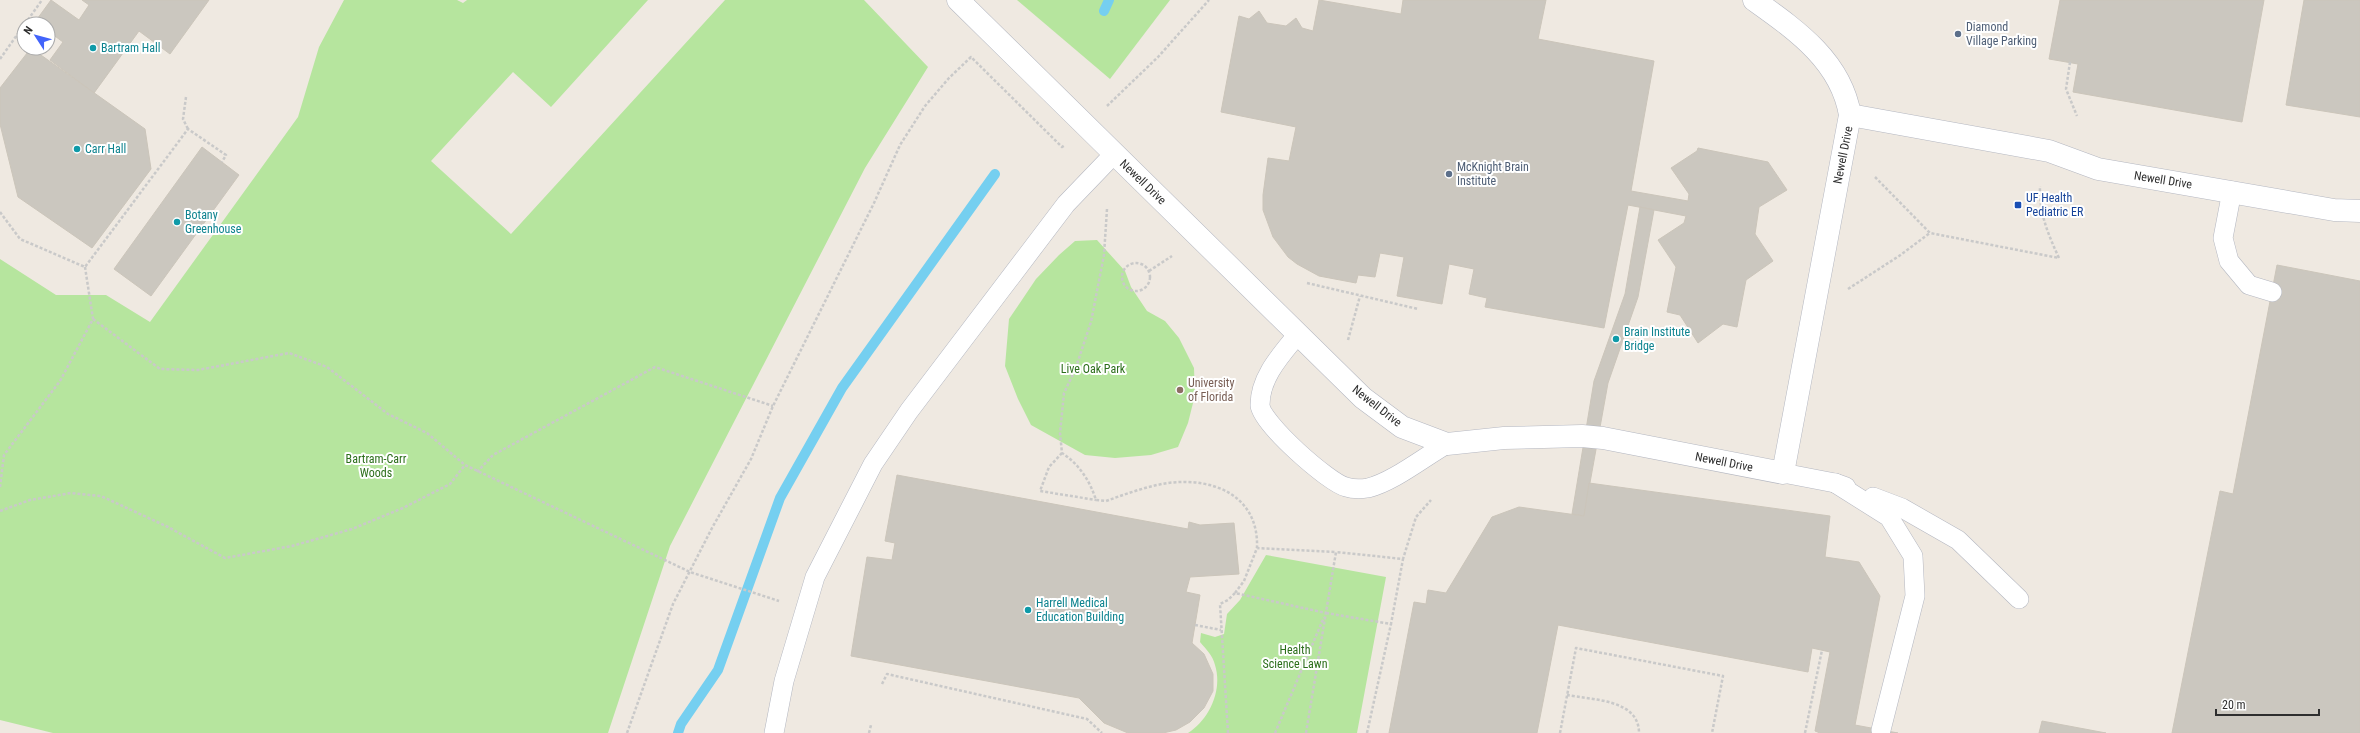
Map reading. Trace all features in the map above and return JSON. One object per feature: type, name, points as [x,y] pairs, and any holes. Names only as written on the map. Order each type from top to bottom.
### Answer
[{"type":"street","name":"Newell Drive","points":[[958,0],[1363,398],[1402,426],[1447,444],[1504,438],[1596,438],[1783,473],[1850,116],[1990,139],[2049,151],[2098,169],[2232,191],[2334,210],[2360,211]]},
{"type":"street","points":[[1754,0],[1806,40],[1828,62],[1847,98],[1850,116]]},
{"type":"lane","points":[[774,733],[784,681],[815,577],[873,464],[909,411],[1066,204],[1114,154]]},
{"type":"lane","points":[[2232,191],[2223,238],[2229,261],[2249,285],[2272,292]]},
{"type":"lane","points":[[1298,334],[1271,369],[1262,390],[1260,407],[1269,423],[1324,476],[1346,487],[1367,488],[1384,482],[1447,444]]},
{"type":"lane","points":[[1783,473],[1835,483],[1902,508],[1958,540],[2019,599]]},
{"type":"lane","points":[[1835,483],[1889,517],[1913,556],[1915,596],[1881,730]]},
{"type":"path","points":[[31,16],[42,0]]},
{"type":"path","points":[[1113,101],[1158,57],[1209,0]]},
{"type":"path","points":[[0,59],[16,37]]},
{"type":"path","points":[[628,733],[673,604],[712,528],[737,487],[773,406],[874,203],[900,145],[925,106],[948,78],[971,57],[1062,147]]},
{"type":"path","points":[[2070,62],[2066,89],[2077,116]]},
{"type":"path","points":[[186,97],[183,119],[188,129],[226,155],[222,162]]},
{"type":"path","points":[[0,487],[4,455],[60,381],[93,319],[85,267],[188,129]]},
{"type":"path","points":[[1875,177],[1930,232],[2059,258],[2044,222],[2039,203],[2040,186]]},
{"type":"path","points":[[1107,209],[1104,255],[1091,322],[1075,370],[1064,394],[1060,415],[1062,453],[1049,467],[1040,491],[1106,501],[1168,483],[1194,483],[1218,488],[1233,495],[1245,505],[1253,517],[1257,532],[1257,548],[1244,581],[1235,593],[1220,604],[1228,733]]},
{"type":"path","points":[[0,212],[20,239],[85,267]]},
{"type":"path","points":[[1843,291],[1875,272],[1930,232]]},
{"type":"path","points":[[1149,271],[1172,256]]},
{"type":"path","points":[[1132,264],[1142,264],[1149,271],[1150,280],[1142,290],[1129,290],[1124,283],[1124,270],[1132,264]]},
{"type":"path","points":[[1307,283],[1418,309]]},
{"type":"path","points":[[1348,340],[1360,296]]},
{"type":"path","points":[[93,319],[160,369],[198,370],[289,353],[327,366],[388,414],[427,433],[465,466],[690,572],[786,604]]},
{"type":"path","points":[[477,472],[493,455],[655,367],[773,406]]},
{"type":"path","points":[[1062,453],[1071,458],[1080,469],[1091,485],[1096,500]]},
{"type":"path","points":[[0,512],[30,500],[71,493],[101,496],[168,527],[225,558],[292,546],[352,529],[403,508],[450,484],[465,466]]},
{"type":"path","points":[[1367,733],[1391,624],[1403,558],[1416,517],[1431,500]]},
{"type":"path","points":[[1257,548],[1336,552],[1403,558]]},
{"type":"path","points":[[1306,733],[1336,552]]},
{"type":"path","points":[[1235,593],[1326,613],[1391,624]]},
{"type":"path","points":[[1275,733],[1326,613]]},
{"type":"path","points":[[1195,625],[1221,630]]},
{"type":"path","points":[[1560,733],[1576,648],[1723,676],[1712,733]]},
{"type":"path","points":[[1805,733],[1822,650]]},
{"type":"path","points":[[882,684],[886,674],[1087,719],[1102,733]]},
{"type":"path","points":[[1567,695],[1624,707],[1636,718],[1639,733]]},
{"type":"path","points":[[870,733],[871,725]]},
{"type":"green space","name":"Bartram-Carr Woods","points":[[344,0],[457,0],[463,3],[467,0],[648,0],[551,107],[513,72],[431,161],[511,234],[725,0],[864,0],[928,67],[865,168],[670,546],[608,733],[53,733],[0,720],[0,259],[56,295],[106,295],[150,322],[298,117],[319,47]]},
{"type":"green space","points":[[1017,0],[1170,0],[1110,79]]},
{"type":"green space","name":"Live Oak Park","points":[[1097,240],[1125,271],[1131,287],[1147,311],[1165,321],[1179,338],[1194,368],[1195,395],[1188,423],[1178,447],[1151,455],[1115,458],[1085,455],[1031,425],[1018,399],[1005,366],[1009,319],[1036,279],[1075,241]]},
{"type":"green space","name":"Health Science Lawn","points":[[1266,555],[1386,577],[1357,733],[1188,733],[1196,727],[1208,712],[1216,694],[1217,675],[1214,662],[1200,642],[1201,633],[1215,637],[1224,634],[1227,614],[1240,600]]},
{"type":"building","name":"Bartram Hall","points":[[51,0],[79,20],[89,5],[82,0],[209,0],[170,54],[139,31],[94,93],[50,60],[53,56],[56,56],[56,52],[63,42],[56,37],[56,16],[39,16]]},
{"type":"building","name":"McKnight Brain Institute","points":[[1319,0],[1401,14],[1403,0],[1546,0],[1538,39],[1654,61],[1631,191],[1688,201],[1689,194],[1671,168],[1697,151],[1698,148],[1768,162],[1787,190],[1759,207],[1755,234],[1773,261],[1746,280],[1737,327],[1723,324],[1698,343],[1680,315],[1667,312],[1676,267],[1658,240],[1684,223],[1686,216],[1628,205],[1604,328],[1485,307],[1487,298],[1469,294],[1474,269],[1449,264],[1442,304],[1397,296],[1404,257],[1380,253],[1375,277],[1358,275],[1356,283],[1319,276],[1297,264],[1288,257],[1273,237],[1263,210],[1263,195],[1268,158],[1289,161],[1296,127],[1221,112],[1239,16],[1249,19],[1259,11],[1267,23],[1286,26],[1296,18],[1302,28],[1313,31]]},
{"type":"building","points":[[2060,0],[2264,0],[2242,122],[2073,92],[2078,64],[2049,59]]},
{"type":"building","points":[[2304,0],[2360,0],[2360,117],[2286,105]]},
{"type":"building","name":"Carr Hall","points":[[25,56],[42,56],[145,129],[151,169],[92,248],[18,197],[0,124],[0,88]]},
{"type":"building","name":"Botany Greenhouse","points":[[202,147],[239,175],[151,296],[114,269]]},
{"type":"building","name":"Brain Institute Bridge","points":[[1640,207],[1654,210],[1638,297],[1608,383],[1584,516],[1572,514],[1594,381],[1625,294]]},
{"type":"building","points":[[2277,265],[2360,281],[2360,733],[2172,733],[2220,491],[2233,494]]},
{"type":"building","name":"Harrell Medical Education Building","points":[[897,475],[1188,529],[1189,522],[1200,525],[1234,523],[1239,574],[1190,577],[1186,592],[1200,595],[1192,643],[1204,654],[1213,674],[1213,691],[1204,708],[1190,722],[1176,730],[1163,733],[1128,733],[1104,723],[1079,698],[851,656],[867,557],[892,560],[895,543],[885,541]]},
{"type":"building","points":[[1589,483],[1830,516],[1825,557],[1859,562],[1880,596],[1855,725],[1898,733],[1820,733],[1815,731],[1830,652],[1812,648],[1808,672],[1558,625],[1537,733],[1389,733],[1414,602],[1426,604],[1428,590],[1446,593],[1492,517],[1519,507],[1584,516]]},
{"type":"building","points":[[2042,721],[2106,733],[2039,733]]},
{"type":"waterway","points":[[1104,11],[1109,0]]},
{"type":"waterway","points":[[678,733],[681,724],[718,670],[780,498],[842,388],[995,174]]},
{"type":"place","name":"Diamond Village Parking","points":[[1958,34]]},
{"type":"place","name":"Bartram Hall","points":[[93,48]]},
{"type":"place","name":"Carr Hall","points":[[77,149]]},
{"type":"place","name":"McKnight Brain Institute","points":[[1449,174]]},
{"type":"place","name":"UF Health Pediatric ER","points":[[2018,205]]},
{"type":"place","name":"Botany Greenhouse","points":[[177,222]]},
{"type":"place","name":"Brain Institute Bridge","points":[[1616,339]]},
{"type":"place","name":"University of Florida","points":[[1180,390]]},
{"type":"place","name":"Harrell Medical Education Building","points":[[1028,610]]}]
